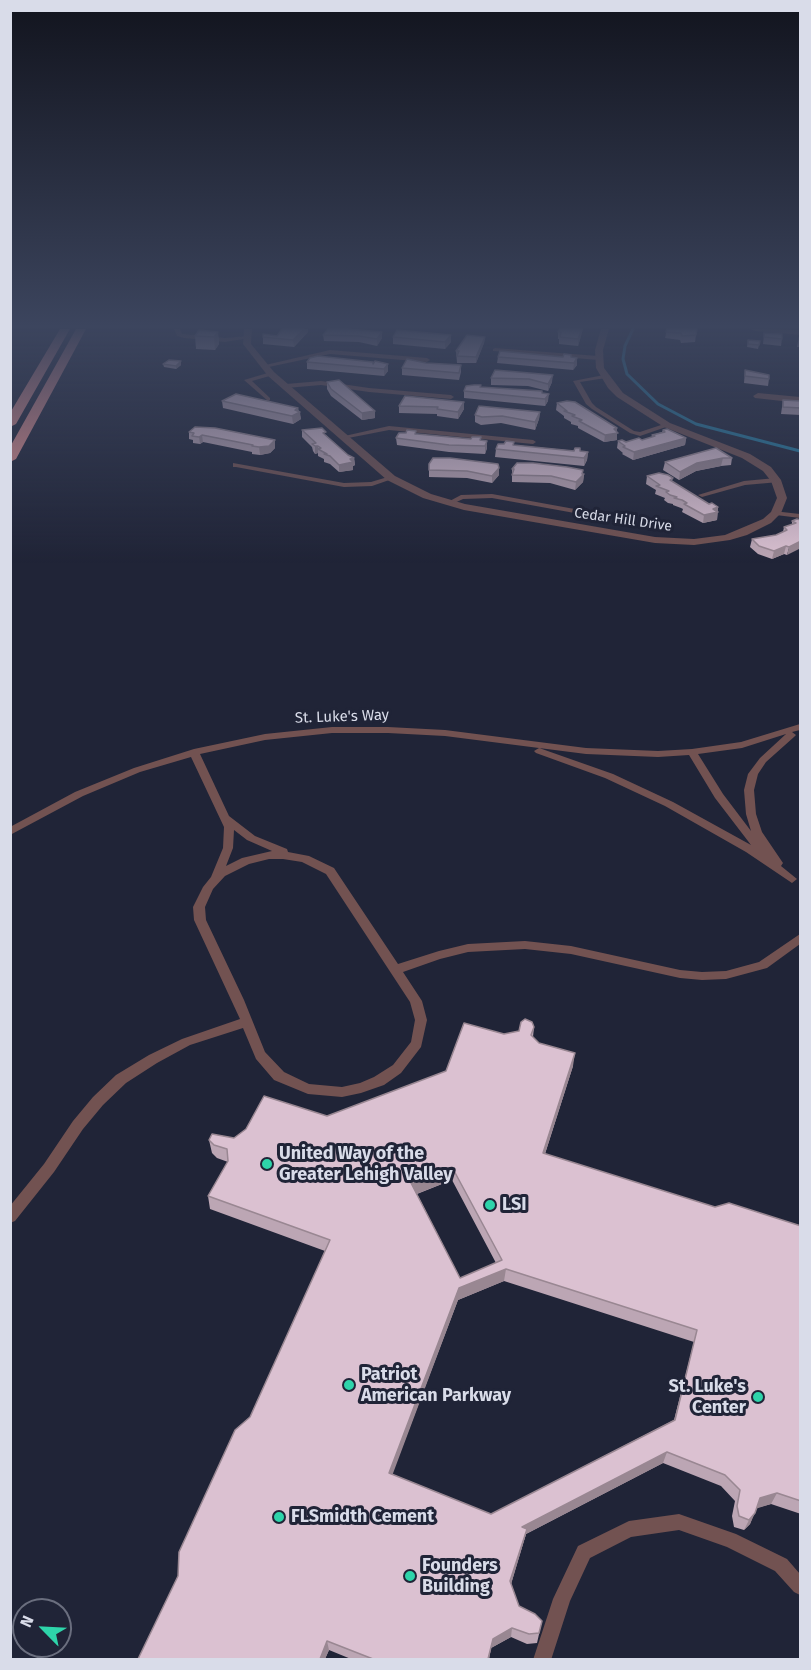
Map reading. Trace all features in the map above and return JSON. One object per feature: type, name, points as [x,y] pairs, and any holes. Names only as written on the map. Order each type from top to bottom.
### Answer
[{"type":"highway","points":[[10,424],[20,407]]},
{"type":"highway","points":[[10,459],[38,407]]},
{"type":"street","name":"Cedar Hill Drive","points":[[309,407],[391,478],[419,492],[450,503],[565,525],[677,542],[711,540],[743,533],[758,527],[776,513]]},
{"type":"street","points":[[637,407],[668,425],[746,456],[760,464],[776,480],[782,498],[776,513]]},
{"type":"lane","points":[[593,407],[632,432],[640,434],[668,425]]},
{"type":"lane","points":[[343,437],[389,428],[533,442]]},
{"type":"lane","points":[[236,465],[344,485],[372,484],[391,478]]},
{"type":"lane","points":[[702,495],[744,483],[776,480]]},
{"type":"lane","points":[[450,503],[461,497],[492,496],[580,512]]},
{"type":"lane","points":[[776,513],[801,516]]},
{"type":"lane","points":[[796,882],[761,840],[751,814],[749,790],[753,774],[763,760],[780,742],[801,728]]},
{"type":"lane","name":"St. Luke's Way","points":[[10,832],[79,794],[137,770],[194,752],[244,740],[332,729],[405,730],[608,753],[692,752],[751,743],[801,728]]},
{"type":"lane","points":[[477,737],[557,756],[623,782],[699,820],[750,849],[796,882]]},
{"type":"lane","points":[[194,752],[227,819],[230,831],[228,848],[221,868],[200,902],[200,920],[262,1059],[283,1079],[308,1089],[327,1092],[347,1091],[367,1086],[398,1069],[413,1050],[420,1034],[421,1020],[418,1007],[336,878],[324,867],[254,840],[227,819]]},
{"type":"lane","points":[[692,752],[719,796],[748,836],[796,882]]},
{"type":"lane","points":[[213,880],[231,867],[256,857],[283,855],[300,858]]},
{"type":"lane","points":[[395,970],[450,952],[515,945],[571,950],[680,974],[726,975],[751,970],[801,938]]},
{"type":"lane","points":[[10,1217],[49,1168],[78,1125],[121,1079],[186,1042],[246,1022]]},
{"type":"lane","points":[[542,1659],[562,1599],[584,1552],[628,1528],[679,1522],[730,1540],[782,1565],[801,1586]]},
{"type":"building","points":[[250,407],[298,408],[295,410],[300,412],[292,416]]},
{"type":"building","points":[[354,407],[370,407],[375,411],[362,413]]},
{"type":"building","points":[[435,407],[461,407],[458,412],[437,409],[438,407]]},
{"type":"building","points":[[479,407],[540,412],[535,422],[502,416],[475,415]]},
{"type":"building","points":[[562,407],[583,407],[617,428],[614,429],[618,433],[605,435],[572,416],[575,415],[564,411],[567,411]]},
{"type":"building","points":[[195,427],[215,428],[275,440],[269,446],[252,446],[202,435],[192,436],[194,433],[189,432]]},
{"type":"building","points":[[322,428],[326,432],[323,433],[354,458],[350,459],[353,462],[339,465],[318,449],[321,448],[312,444],[316,443],[302,430]]},
{"type":"building","points":[[667,429],[686,438],[634,452],[623,447],[625,446],[618,441],[626,442],[639,438],[642,440],[665,432],[663,430]]},
{"type":"building","points":[[407,430],[416,431],[415,434],[471,439],[481,437],[480,440],[487,441],[485,446],[449,445],[396,438],[399,433],[406,433]]},
{"type":"building","points":[[506,441],[514,442],[513,445],[574,451],[575,448],[580,448],[580,451],[588,452],[584,458],[496,449],[498,444],[504,444]]},
{"type":"building","points":[[716,448],[732,458],[697,463],[680,472],[665,462]]},
{"type":"building","points":[[433,458],[498,464],[499,468],[492,476],[467,471],[429,470],[429,464]]},
{"type":"building","points":[[517,463],[567,467],[583,470],[582,474],[584,474],[576,482],[551,476],[512,475],[514,469],[512,469]]},
{"type":"building","points":[[659,473],[668,475],[673,478],[670,480],[709,504],[712,503],[718,507],[713,509],[718,512],[704,515],[684,504],[687,503],[682,500],[674,498],[677,497],[656,486],[660,485],[647,476]]},
{"type":"building","points":[[801,520],[801,541],[789,547],[774,551],[759,546],[752,539],[776,535],[787,530],[784,527],[796,523],[792,521]]},
{"type":"building","name":"Patriot American Parkway","points":[[525,1019],[532,1022],[534,1027],[531,1035],[539,1043],[575,1053],[543,1153],[715,1207],[729,1203],[801,1226],[801,1501],[777,1493],[760,1498],[755,1513],[749,1520],[739,1516],[737,1506],[740,1490],[725,1475],[667,1452],[522,1527],[527,1529],[510,1581],[519,1606],[535,1614],[542,1621],[539,1633],[529,1634],[512,1628],[493,1639],[488,1659],[373,1659],[327,1641],[320,1659],[138,1659],[178,1576],[179,1552],[235,1430],[250,1417],[330,1240],[208,1196],[228,1161],[227,1149],[214,1145],[209,1140],[212,1134],[234,1138],[246,1129],[264,1096],[327,1116],[446,1071],[464,1023],[504,1034],[519,1031],[521,1022]],"holes":[[[452,1167],[502,1260],[460,1278],[411,1183]],[[506,1269],[697,1330],[675,1420],[491,1514],[389,1473],[459,1288]]]},
{"type":"waterway","points":[[664,407],[696,424],[800,451]]},
{"type":"place","name":"United Way of the Greater Lehigh Valley","points":[[267,1164]]},
{"type":"place","name":"LSI","points":[[490,1205]]},
{"type":"place","name":"Patriot American Parkway","points":[[349,1385]]},
{"type":"place","name":"St. Luke's Center","points":[[758,1397]]},
{"type":"place","name":"FLSmidth Cement","points":[[279,1517]]},
{"type":"place","name":"Founders Building","points":[[410,1576]]}]
